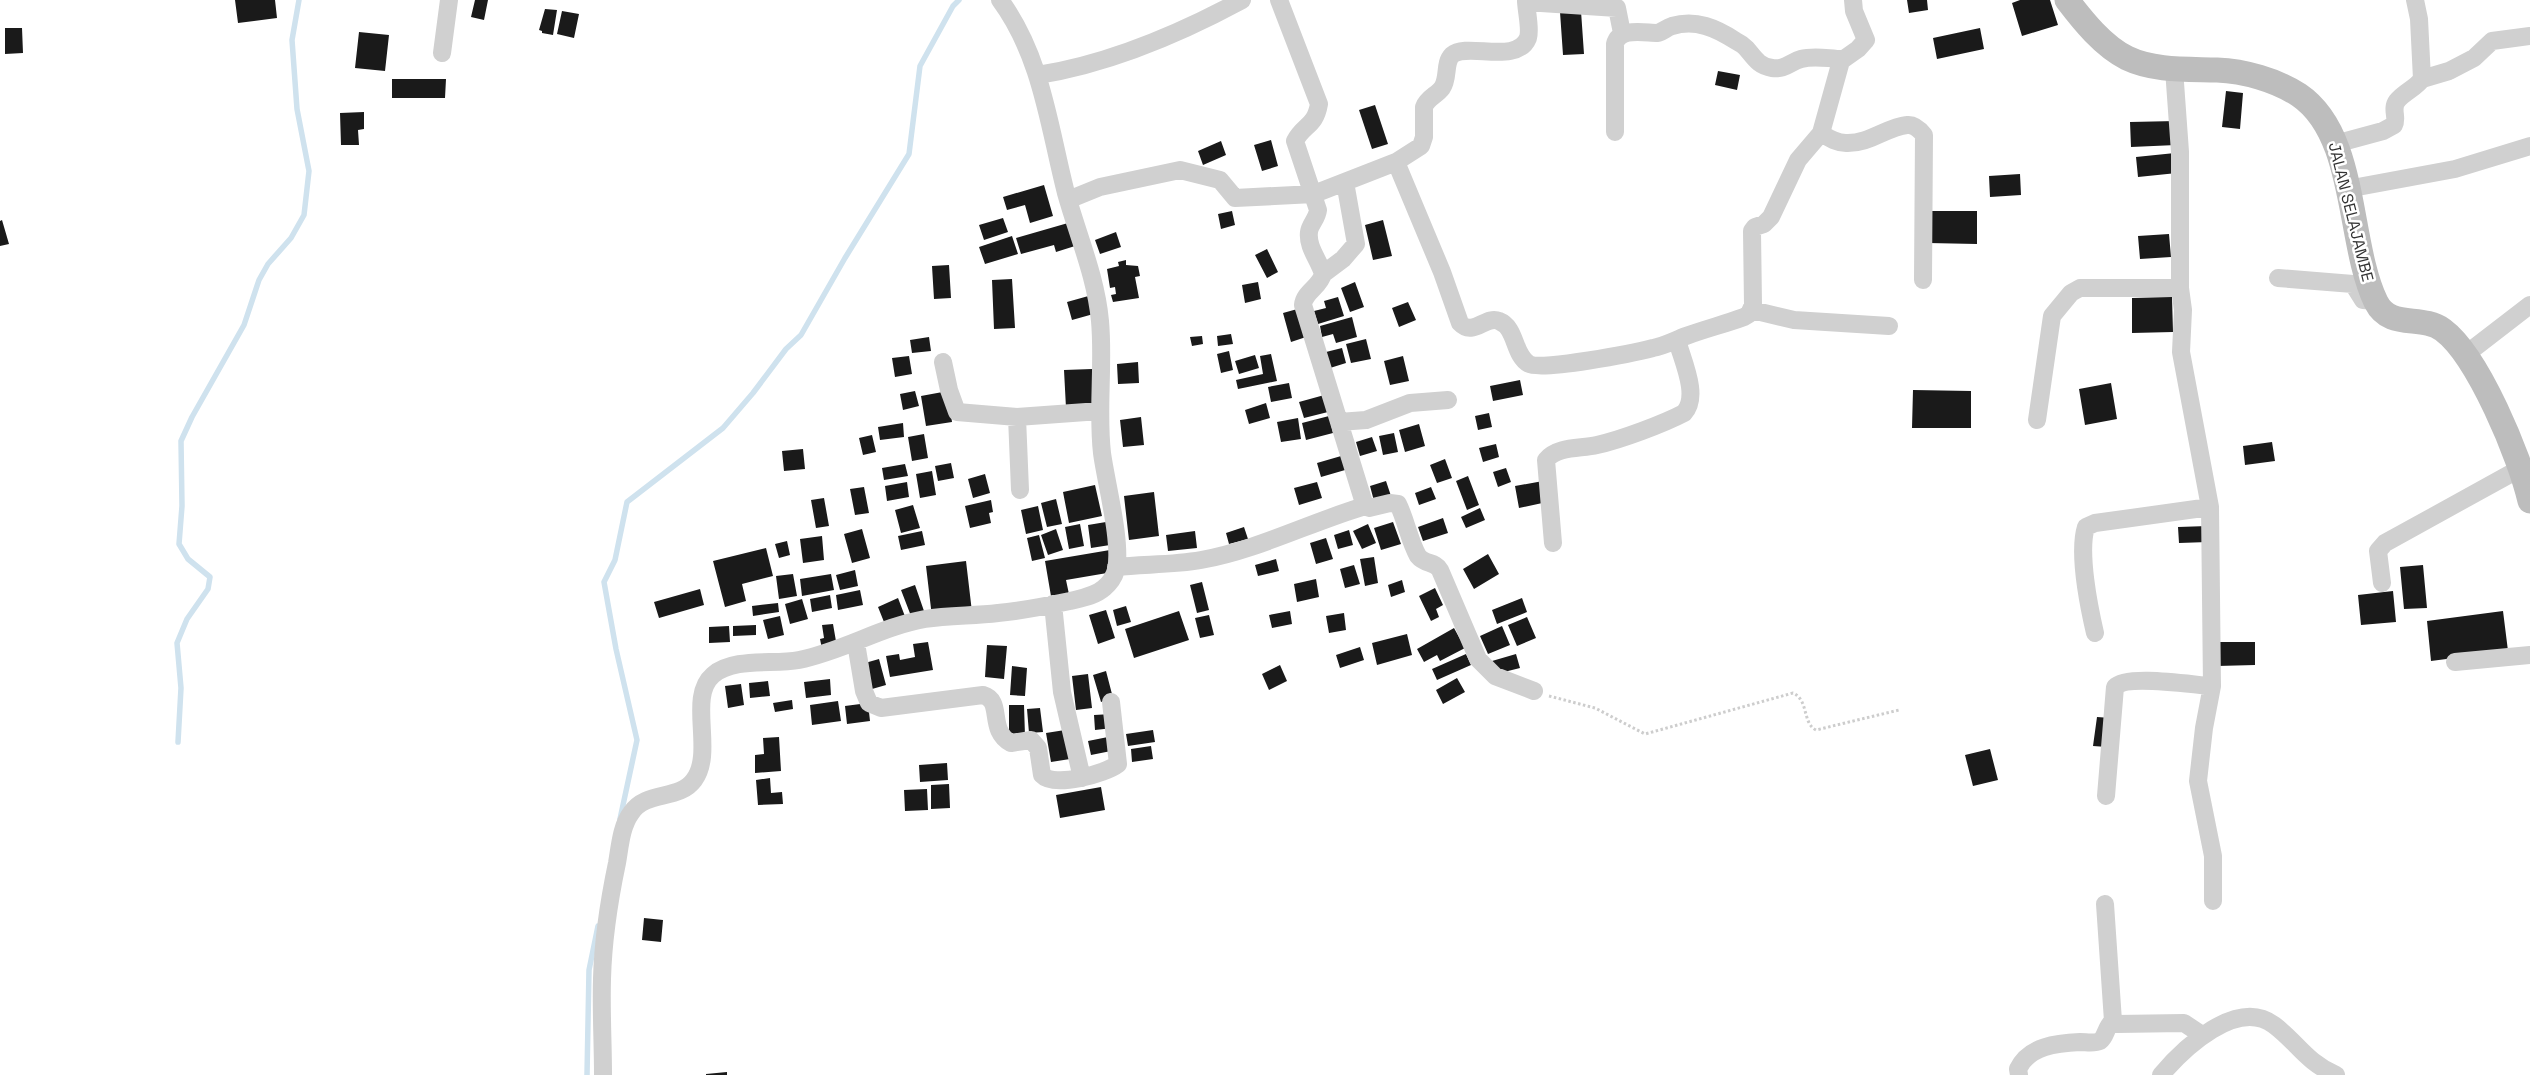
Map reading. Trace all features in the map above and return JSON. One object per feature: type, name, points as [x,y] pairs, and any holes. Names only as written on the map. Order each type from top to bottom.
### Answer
[{"type":"street","points":[[442,53],[449,0]]},
{"type":"street","points":[[604,1075],[603,965],[609,905],[623,830],[631,812],[640,804],[688,787],[696,776],[703,754],[702,701],[707,682],[718,672],[729,667],[800,660],[833,652],[888,629],[926,619],[996,614],[1092,596],[1102,590],[1113,578],[1116,567],[1113,520],[1102,449],[1100,411],[1101,340],[1098,306],[1085,252],[1068,200],[1048,110],[1038,75],[1024,41],[1000,0]]},
{"type":"street","points":[[1038,75],[1078,67],[1137,47],[1195,24],[1242,0]]},
{"type":"street","points":[[1279,0],[1319,104],[1315,120],[1300,132],[1295,141],[1318,210],[1318,217],[1310,228],[1308,238],[1322,274]]},
{"type":"street","points":[[1396,162],[1463,326],[1470,328],[1493,320],[1499,321],[1512,333],[1523,358],[1529,364],[1549,366],[1654,348],[1744,317],[1752,310],[1752,231],[1755,227],[1764,224],[1772,217],[1798,160],[1821,133],[1837,72],[1843,59],[1858,49],[1866,40],[1854,10],[1854,0]]},
{"type":"street","name":"JALAN SELAJAMBE","points":[[2067,0],[2096,34],[2117,52],[2134,61],[2174,70],[2219,70],[2238,73],[2273,82],[2291,90],[2308,103],[2320,116],[2335,144],[2362,254],[2376,301],[2382,312],[2391,318],[2438,327],[2452,338],[2465,356],[2498,413],[2521,468],[2530,501]]},
{"type":"street","points":[[2335,144],[2383,131],[2394,126],[2397,101],[2418,86],[2422,79],[2419,19],[2415,0]]},
{"type":"street","points":[[1068,200],[1100,187],[1180,170],[1220,180],[1235,198],[1314,194],[1396,162],[1421,146],[1424,137],[1424,107],[1426,102],[1444,86],[1449,60],[1452,55],[1463,52],[1508,51],[1525,42],[1529,36],[1526,1],[1617,8],[1622,33]]},
{"type":"street","points":[[1615,132],[1615,44],[1616,38],[1622,33],[1658,33],[1669,27],[1695,23],[1714,28],[1727,35],[1745,46],[1754,59],[1762,65],[1773,68],[1782,68],[1801,59],[1827,57],[1843,59]]},
{"type":"street","points":[[2422,79],[2449,71],[2474,58],[2492,41],[2530,36]]},
{"type":"street","points":[[2174,70],[2180,152],[2180,288],[2183,310],[2181,352],[2210,507],[2212,686],[2198,781],[2213,856],[2213,901]]},
{"type":"street","points":[[1821,133],[1837,142],[1848,144],[1865,141],[1907,125],[1918,128],[1924,135],[1923,280]]},
{"type":"street","points":[[2347,189],[2455,169],[2530,146]]},
{"type":"street","points":[[1345,182],[1356,244],[1343,259],[1322,274],[1318,284],[1305,298],[1304,305],[1365,506]]},
{"type":"street","points":[[2278,278],[2353,284],[2363,300],[2376,301]]},
{"type":"street","points":[[2036,420],[2052,316],[2071,293],[2080,288],[2180,288]]},
{"type":"street","points":[[2465,356],[2530,305]]},
{"type":"street","points":[[1752,310],[1794,320],[1889,326]]},
{"type":"street","points":[[1553,543],[1546,460],[1559,452],[1597,445],[1684,413],[1690,402],[1690,389],[1677,340]]},
{"type":"street","points":[[943,362],[949,390],[957,412],[1018,417],[1100,411]]},
{"type":"street","points":[[1339,422],[1366,420],[1410,403],[1448,400]]},
{"type":"street","points":[[1018,417],[1020,490]]},
{"type":"street","points":[[2382,583],[2378,551],[2385,543],[2521,468]]},
{"type":"street","points":[[1116,567],[1200,560],[1245,548],[1328,517],[1365,506],[1369,508],[1390,503],[1398,504],[1418,554],[1424,562],[1435,564],[1440,570],[1478,659],[1495,676],[1534,691]]},
{"type":"street","points":[[2094,633],[2089,607],[2083,542],[2086,527],[2095,523],[2210,507]]},
{"type":"street","points":[[1053,604],[1062,692],[1082,778]]},
{"type":"street","points":[[856,643],[866,698],[875,707],[988,696],[993,702],[998,732],[1011,743],[1027,740],[1036,744],[1040,754],[1043,777],[1054,780],[1082,778],[1105,771],[1118,764],[1111,702]]},
{"type":"street","points":[[2455,662],[2530,655]]},
{"type":"street","points":[[2106,796],[2115,687],[2117,684],[2134,681],[2212,686]]},
{"type":"street","points":[[2019,1075],[2018,1069],[2021,1062],[2030,1054],[2053,1045],[2095,1043],[2103,1037],[2113,1021],[2105,904]]},
{"type":"street","points":[[2161,1075],[2202,1035],[2216,1026],[2250,1018],[2267,1020],[2282,1032],[2306,1057],[2336,1075]]},
{"type":"street","points":[[2113,1021],[2116,1024],[2184,1023],[2202,1035]]},
{"type":"path","points":[[1534,691],[1595,708],[1645,734],[1793,693],[1800,698],[1810,724],[1816,730],[1900,710]]},
{"type":"building","points":[[235,0],[275,0],[277,18],[238,23]]},
{"type":"building","points":[[475,0],[488,0],[484,20],[471,17]]},
{"type":"building","points":[[1907,0],[1927,0],[1928,10],[1909,13]]},
{"type":"building","points":[[2020,0],[2050,0],[2058,25],[2022,36],[2012,3]]},
{"type":"building","points":[[545,9],[557,10],[553,35],[542,33],[539,30]]},
{"type":"building","points":[[562,11],[579,14],[574,38],[557,34]]},
{"type":"building","points":[[1581,11],[1584,54],[1563,55],[1560,12]]},
{"type":"building","points":[[5,28],[22,28],[23,53],[5,54]]},
{"type":"building","points":[[1980,28],[1984,49],[1937,59],[1933,38]]},
{"type":"building","points":[[359,32],[389,35],[385,71],[355,68]]},
{"type":"building","points":[[1718,71],[1740,75],[1737,90],[1715,85]]},
{"type":"building","points":[[392,79],[446,79],[445,98],[392,98]]},
{"type":"building","points":[[2226,91],[2243,93],[2240,129],[2222,127]]},
{"type":"building","points":[[1375,105],[1388,144],[1372,149],[1359,110]]},
{"type":"building","points":[[364,112],[364,129],[358,130],[359,145],[341,145],[340,113]]},
{"type":"building","points":[[2176,121],[2176,145],[2131,147],[2130,122]]},
{"type":"building","points":[[1271,140],[1278,166],[1262,171],[1254,145]]},
{"type":"building","points":[[1221,141],[1226,155],[1203,165],[1198,151]]},
{"type":"building","points":[[2175,153],[2177,173],[2138,177],[2136,157]]},
{"type":"building","points":[[2020,174],[2021,195],[1990,197],[1989,176]]},
{"type":"building","points":[[1044,185],[1053,216],[1030,223],[1025,205],[1007,210],[1003,197]]},
{"type":"building","points":[[1232,211],[1235,225],[1221,229],[1218,214]]},
{"type":"building","points":[[1929,211],[1977,211],[1977,244],[1928,243]]},
{"type":"building","points":[[1003,218],[1008,232],[984,240],[979,225]]},
{"type":"building","points":[[2,220],[9,244],[0,246],[0,221]]},
{"type":"building","points":[[1383,220],[1392,256],[1373,260],[1365,225]]},
{"type":"building","points":[[1068,223],[1075,246],[1056,252],[1054,245],[1021,254],[1016,238]]},
{"type":"building","points":[[1116,232],[1121,247],[1100,254],[1095,240]]},
{"type":"building","points":[[2169,234],[2171,257],[2140,259],[2138,236]]},
{"type":"building","points":[[1012,236],[1018,254],[985,264],[979,247]]},
{"type":"building","points":[[1267,249],[1278,272],[1267,278],[1255,255]]},
{"type":"building","points":[[1126,260],[1126,265],[1138,266],[1140,276],[1135,277],[1139,298],[1113,302],[1111,295],[1116,294],[1115,287],[1110,288],[1107,269],[1119,266],[1118,262]]},
{"type":"building","points":[[949,265],[951,298],[934,299],[932,266]]},
{"type":"building","points":[[1012,279],[1015,328],[994,329],[992,280]]},
{"type":"building","points":[[1258,282],[1261,299],[1245,303],[1242,285]]},
{"type":"building","points":[[1355,282],[1364,307],[1350,312],[1341,288]]},
{"type":"building","points":[[1092,295],[1097,313],[1072,320],[1067,302]]},
{"type":"building","points":[[1338,297],[1344,316],[1318,324],[1314,311],[1326,308],[1324,301]]},
{"type":"building","points":[[2172,297],[2173,332],[2132,333],[2132,298]]},
{"type":"building","points":[[1408,302],[1416,320],[1399,327],[1392,308]]},
{"type":"building","points":[[1301,308],[1309,336],[1291,342],[1283,313]]},
{"type":"building","points":[[1352,317],[1357,337],[1336,343],[1333,334],[1322,337],[1320,326]]},
{"type":"building","points":[[1231,334],[1233,344],[1218,346],[1217,336]]},
{"type":"building","points":[[1202,336],[1203,344],[1192,346],[1190,337]]},
{"type":"building","points":[[929,337],[931,351],[912,353],[910,340]]},
{"type":"building","points":[[1366,339],[1371,359],[1351,363],[1346,344]]},
{"type":"building","points":[[1342,348],[1346,363],[1330,368],[1326,352]]},
{"type":"building","points":[[1229,351],[1233,370],[1221,373],[1217,354]]},
{"type":"building","points":[[1271,354],[1277,381],[1238,389],[1236,380],[1263,374],[1260,356]]},
{"type":"building","points":[[1255,355],[1259,368],[1239,374],[1235,361]]},
{"type":"building","points":[[909,356],[912,374],[895,377],[892,358]]},
{"type":"building","points":[[1403,356],[1409,381],[1390,385],[1384,361]]},
{"type":"building","points":[[1138,362],[1139,383],[1118,384],[1117,364]]},
{"type":"building","points":[[1092,369],[1093,407],[1066,408],[1064,370]]},
{"type":"building","points":[[1520,380],[1523,395],[1493,401],[1490,386]]},
{"type":"building","points":[[1289,383],[1292,398],[1271,402],[1268,387]]},
{"type":"building","points":[[2111,383],[2117,419],[2085,425],[2079,389]]},
{"type":"building","points":[[1913,390],[1971,391],[1971,428],[1912,428]]},
{"type":"building","points":[[915,391],[919,406],[903,410],[900,394]]},
{"type":"building","points":[[948,391],[952,422],[926,426],[921,396]]},
{"type":"building","points":[[1328,394],[1332,411],[1304,418],[1299,402]]},
{"type":"building","points":[[1266,403],[1270,418],[1249,424],[1245,410]]},
{"type":"building","points":[[1489,413],[1492,427],[1478,430],[1475,416]]},
{"type":"building","points":[[1329,416],[1333,433],[1306,440],[1302,423]]},
{"type":"building","points":[[1141,417],[1144,445],[1123,447],[1120,420]]},
{"type":"building","points":[[1298,418],[1301,439],[1281,442],[1277,422]]},
{"type":"building","points":[[903,423],[904,437],[880,440],[878,427]]},
{"type":"building","points":[[1419,424],[1425,446],[1405,452],[1399,430]]},
{"type":"building","points":[[1394,433],[1398,452],[1383,455],[1379,436]]},
{"type":"building","points":[[924,434],[928,458],[912,461],[908,437]]},
{"type":"building","points":[[872,435],[876,452],[863,455],[859,438]]},
{"type":"building","points":[[1372,437],[1377,451],[1360,456],[1356,442]]},
{"type":"building","points":[[2272,442],[2275,461],[2245,465],[2243,446]]},
{"type":"building","points":[[1496,444],[1499,457],[1483,462],[1479,448]]},
{"type":"building","points":[[803,449],[805,469],[784,471],[782,451]]},
{"type":"building","points":[[1348,454],[1352,468],[1321,477],[1317,463]]},
{"type":"building","points":[[1445,459],[1452,478],[1437,483],[1430,465]]},
{"type":"building","points":[[951,463],[954,478],[938,481],[935,466]]},
{"type":"building","points":[[905,464],[908,476],[884,480],[882,468]]},
{"type":"building","points":[[1506,468],[1511,482],[1498,487],[1493,472]]},
{"type":"building","points":[[932,471],[936,495],[920,498],[916,474]]},
{"type":"building","points":[[985,474],[990,493],[973,498],[968,479]]},
{"type":"building","points":[[1468,476],[1479,505],[1467,510],[1456,481]]},
{"type":"building","points":[[1386,481],[1391,496],[1374,501],[1370,486]]},
{"type":"building","points":[[1543,481],[1547,502],[1519,508],[1515,486]]},
{"type":"building","points":[[907,482],[909,497],[887,501],[885,486]]},
{"type":"building","points":[[1317,482],[1322,498],[1299,505],[1294,488]]},
{"type":"building","points":[[1095,485],[1102,516],[1069,523],[1063,492]]},
{"type":"building","points":[[864,487],[869,513],[855,515],[850,489]]},
{"type":"building","points":[[1431,487],[1436,499],[1419,505],[1415,493]]},
{"type":"building","points":[[1154,492],[1159,536],[1129,540],[1124,496]]},
{"type":"building","points":[[824,498],[829,526],[816,528],[811,500]]},
{"type":"building","points":[[1056,499],[1062,524],[1047,527],[1041,503]]},
{"type":"building","points":[[991,500],[993,512],[989,513],[991,523],[970,528],[965,506]]},
{"type":"building","points":[[913,505],[920,528],[901,533],[895,510]]},
{"type":"building","points":[[1038,506],[1043,530],[1026,534],[1021,510]]},
{"type":"building","points":[[1480,508],[1485,520],[1466,528],[1461,517]]},
{"type":"building","points":[[1443,518],[1448,533],[1423,541],[1418,527]]},
{"type":"building","points":[[1106,522],[1110,545],[1091,548],[1088,525]]},
{"type":"building","points":[[1393,522],[1401,544],[1381,550],[1374,528]]},
{"type":"building","points":[[1080,524],[1084,546],[1069,549],[1065,527]]},
{"type":"building","points":[[1368,524],[1376,543],[1362,549],[1353,531]]},
{"type":"building","points":[[2208,526],[2208,542],[2179,543],[2178,527]]},
{"type":"building","points":[[1244,527],[1248,539],[1229,544],[1226,533]]},
{"type":"building","points":[[862,529],[870,558],[852,563],[844,534]]},
{"type":"building","points":[[1056,529],[1063,550],[1048,555],[1041,535]]},
{"type":"building","points":[[1349,530],[1353,545],[1338,549],[1334,535]]},
{"type":"building","points":[[922,531],[925,545],[901,550],[898,536]]},
{"type":"building","points":[[1195,531],[1197,548],[1168,551],[1166,535]]},
{"type":"building","points":[[1039,535],[1045,558],[1032,561],[1027,538]]},
{"type":"building","points":[[822,536],[824,560],[803,563],[800,539]]},
{"type":"building","points":[[1326,538],[1333,559],[1316,564],[1310,543]]},
{"type":"building","points":[[787,541],[790,555],[779,558],[775,544]]},
{"type":"building","points":[[766,548],[773,576],[742,584],[746,601],[725,607],[713,561]]},
{"type":"building","points":[[1110,550],[1113,572],[1066,580],[1070,599],[1052,602],[1045,561]]},
{"type":"building","points":[[1488,554],[1499,574],[1474,589],[1463,569]]},
{"type":"building","points":[[1374,557],[1378,583],[1365,586],[1360,559]]},
{"type":"building","points":[[1276,559],[1279,571],[1258,576],[1255,565]]},
{"type":"building","points":[[966,561],[972,612],[932,617],[926,566]]},
{"type":"building","points":[[1354,565],[1360,584],[1345,588],[1340,569]]},
{"type":"building","points":[[2423,565],[2427,608],[2404,609],[2400,567]]},
{"type":"building","points":[[855,570],[858,586],[840,590],[836,575]]},
{"type":"building","points":[[793,574],[797,596],[779,599],[776,576]]},
{"type":"building","points":[[831,574],[834,590],[802,596],[800,579]]},
{"type":"building","points":[[1316,579],[1319,597],[1297,602],[1294,584]]},
{"type":"building","points":[[1402,580],[1405,592],[1391,597],[1388,585]]},
{"type":"building","points":[[1202,582],[1209,610],[1197,613],[1190,585]]},
{"type":"building","points":[[915,585],[924,611],[911,616],[901,590]]},
{"type":"building","points":[[1435,588],[1443,605],[1436,609],[1439,617],[1431,621],[1419,596]]},
{"type":"building","points":[[700,589],[704,605],[659,618],[654,602]]},
{"type":"building","points":[[860,590],[863,605],[838,610],[836,595]]},
{"type":"building","points":[[2393,591],[2396,622],[2361,625],[2358,595]]},
{"type":"building","points":[[830,595],[832,608],[812,612],[810,599]]},
{"type":"building","points":[[898,598],[906,619],[886,627],[878,607]]},
{"type":"building","points":[[1522,598],[1527,612],[1497,624],[1492,610]]},
{"type":"building","points":[[802,599],[808,619],[790,624],[785,604]]},
{"type":"building","points":[[778,603],[779,612],[753,616],[752,606]]},
{"type":"building","points":[[1126,606],[1131,622],[1117,626],[1113,610]]},
{"type":"building","points":[[1106,610],[1115,638],[1098,644],[1089,615]]},
{"type":"building","points":[[1179,611],[1189,640],[1134,658],[1125,629]]},
{"type":"building","points":[[1290,611],[1292,624],[1272,628],[1269,615]]},
{"type":"building","points":[[2503,611],[2508,651],[2431,661],[2427,621]]},
{"type":"building","points":[[1344,613],[1346,630],[1329,633],[1326,616]]},
{"type":"building","points":[[1209,615],[1214,635],[1200,638],[1195,618]]},
{"type":"building","points":[[780,616],[784,635],[768,639],[763,620]]},
{"type":"building","points":[[1527,617],[1536,638],[1517,646],[1508,625]]},
{"type":"building","points":[[833,624],[837,647],[822,649],[820,639],[824,638],[822,625]]},
{"type":"building","points":[[756,625],[756,635],[733,636],[733,626]]},
{"type":"building","points":[[729,626],[730,642],[709,643],[709,627]]},
{"type":"building","points":[[1502,626],[1510,645],[1488,654],[1480,636]]},
{"type":"building","points":[[1454,628],[1465,648],[1440,661],[1437,655],[1424,662],[1417,649]]},
{"type":"building","points":[[1407,634],[1412,655],[1377,665],[1372,643]]},
{"type":"building","points":[[928,642],[933,670],[890,677],[886,656],[899,654],[900,660],[915,657],[913,644]]},
{"type":"building","points":[[2217,642],[2255,642],[2255,665],[2217,666]]},
{"type":"building","points":[[987,645],[1007,646],[1004,679],[985,677]]},
{"type":"building","points":[[1360,647],[1364,660],[1340,668],[1336,655]]},
{"type":"building","points":[[1466,654],[1471,665],[1437,680],[1432,669]]},
{"type":"building","points":[[1516,654],[1520,668],[1496,674],[1492,661]]},
{"type":"building","points":[[879,659],[886,685],[872,689],[865,663]]},
{"type":"building","points":[[1280,665],[1287,681],[1269,690],[1262,674]]},
{"type":"building","points":[[1012,666],[1027,668],[1025,696],[1010,695]]},
{"type":"building","points":[[1106,671],[1113,698],[1101,702],[1093,675]]},
{"type":"building","points":[[1088,674],[1092,708],[1076,710],[1072,676]]},
{"type":"building","points":[[1457,678],[1465,692],[1443,704],[1436,690]]},
{"type":"building","points":[[830,679],[831,695],[806,698],[804,682]]},
{"type":"building","points":[[768,681],[770,696],[750,698],[749,683]]},
{"type":"building","points":[[741,684],[744,705],[728,708],[725,686]]},
{"type":"building","points":[[792,700],[793,709],[775,712],[773,703]]},
{"type":"building","points":[[838,701],[841,721],[812,725],[810,705]]},
{"type":"building","points":[[868,703],[870,721],[847,724],[845,706]]},
{"type":"building","points":[[1009,705],[1024,705],[1025,736],[1009,737]]},
{"type":"building","points":[[1040,708],[1043,732],[1029,733],[1027,709]]},
{"type":"building","points":[[1112,714],[1113,728],[1095,730],[1094,715]]},
{"type":"building","points":[[2097,717],[2111,718],[2107,747],[2093,746]]},
{"type":"building","points":[[1065,730],[1070,759],[1051,762],[1046,733]]},
{"type":"building","points":[[1153,730],[1155,742],[1128,746],[1126,734]]},
{"type":"building","points":[[1113,736],[1116,750],[1091,755],[1088,741]]},
{"type":"building","points":[[779,737],[781,771],[755,773],[755,755],[764,754],[763,738]]},
{"type":"building","points":[[1151,746],[1153,759],[1132,762],[1131,749]]},
{"type":"building","points":[[1990,749],[1998,780],[1973,786],[1965,755]]},
{"type":"building","points":[[947,763],[948,780],[920,782],[919,765]]},
{"type":"building","points":[[770,778],[771,793],[782,792],[783,804],[758,805],[756,780]]},
{"type":"building","points":[[949,784],[950,808],[931,809],[931,785]]},
{"type":"building","points":[[1101,787],[1105,810],[1060,818],[1056,795]]},
{"type":"building","points":[[927,789],[928,810],[905,811],[904,790]]},
{"type":"building","points":[[644,918],[663,920],[661,942],[642,940]]},
{"type":"building","points":[[727,1072],[727,1075],[706,1075],[706,1074]]},
{"type":"waterway","points":[[178,742],[181,688],[177,643],[187,619],[208,589],[210,577],[188,559],[179,544],[182,506],[181,441],[192,417],[244,325],[259,280],[268,264],[291,238],[304,215],[309,171],[297,109],[292,40],[299,0]]},
{"type":"waterway","points":[[620,819],[637,740],[616,649],[604,582],[615,560],[627,502],[723,428],[753,393],[786,349],[801,335],[845,258],[909,154],[920,66],[953,6],[959,0]]},
{"type":"waterway","points":[[587,1075],[589,970],[598,926]]}]
